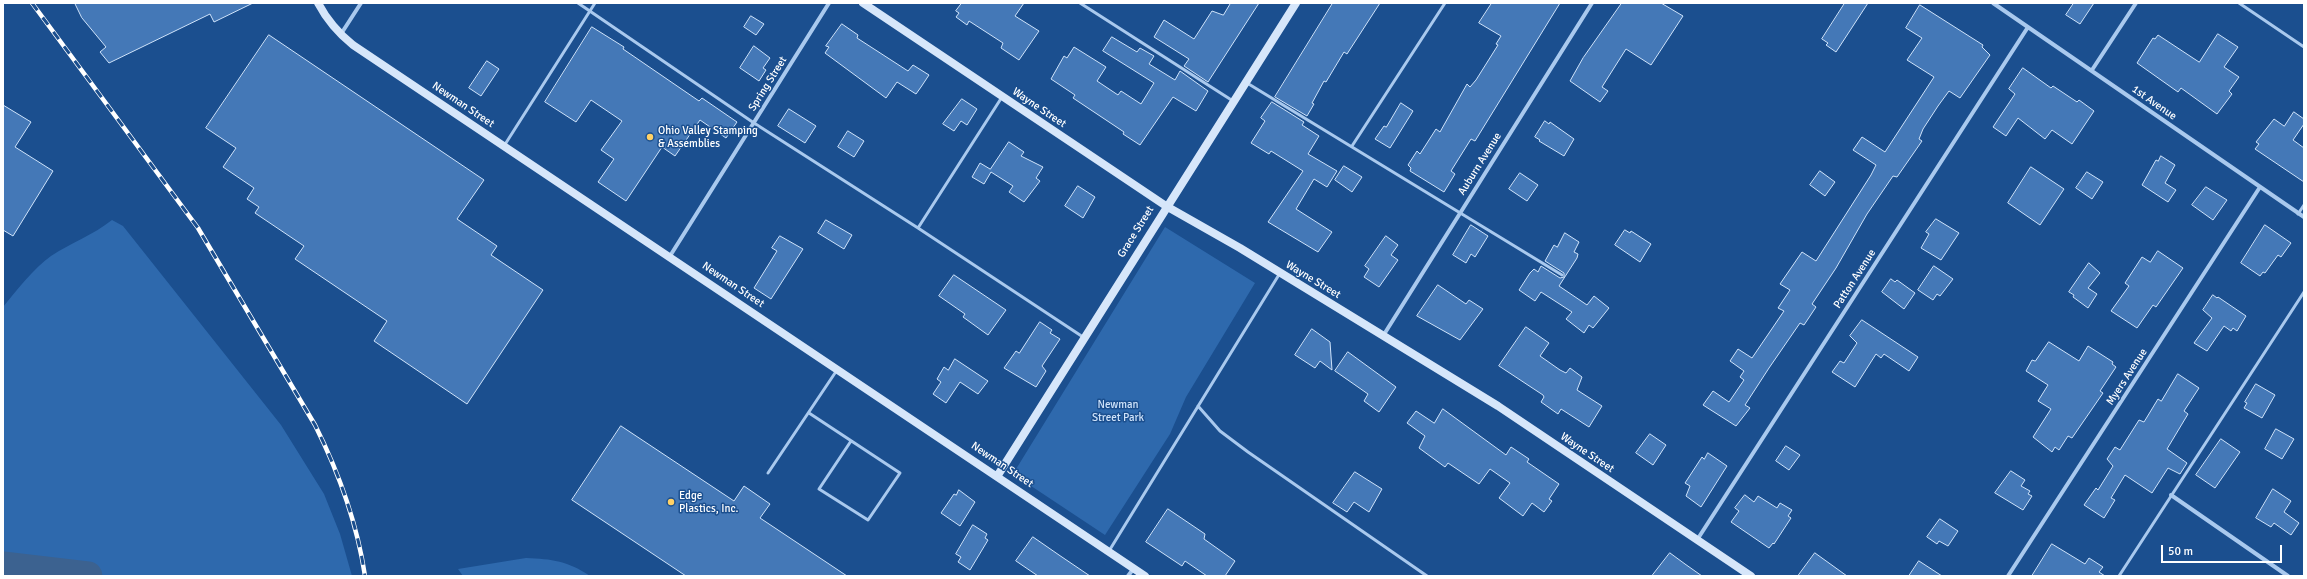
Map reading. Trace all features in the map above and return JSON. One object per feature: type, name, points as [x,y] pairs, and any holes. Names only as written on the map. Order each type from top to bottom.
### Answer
[{"type":"street","name":"Newman Street","points":[[318,3],[326,17],[341,35],[504,146],[998,475],[1145,576]]},
{"type":"street","points":[[341,35],[360,3]]},
{"type":"street","name":"Spring Street","points":[[670,256],[829,3]]},
{"type":"street","name":"Wayne Street","points":[[863,3],[1166,206],[1280,273],[1498,406],[1751,576]]},
{"type":"street","name":"Grace Street","points":[[998,475],[1166,206],[1296,3]]},
{"type":"street","name":"Auburn Avenue","points":[[1383,336],[1592,3]]},
{"type":"street","name":"1st Avenue","points":[[1993,3],[2304,218]]},
{"type":"street","points":[[2092,70],[2136,3]]},
{"type":"street","name":"Patton Avenue","points":[[1697,540],[2028,27]]},
{"type":"street","name":"Myers Avenue","points":[[2008,576],[2260,188]]},
{"type":"street","points":[[2171,495],[2288,576]]},
{"type":"street","points":[[1128,576],[1134,568]]},
{"type":"lane","points":[[578,3],[754,123],[1084,337]]},
{"type":"lane","points":[[504,146],[595,3]]},
{"type":"lane","points":[[1080,3],[1234,101]]},
{"type":"lane","points":[[1352,146],[1445,3]]},
{"type":"lane","points":[[2239,3],[2304,48]]},
{"type":"lane","points":[[1246,82],[1562,275]]},
{"type":"lane","points":[[918,228],[1002,97]]},
{"type":"lane","points":[[2298,214],[2304,205]]},
{"type":"lane","points":[[1109,551],[1280,273]]},
{"type":"lane","points":[[2119,576],[2171,495],[2228,411],[2304,292]]},
{"type":"lane","points":[[768,473],[838,368]]},
{"type":"lane","points":[[1198,406],[1220,431],[1248,452],[1427,576]]},
{"type":"lane","points":[[809,412],[900,473],[868,520],[819,489],[851,441]]},
{"type":"green space","points":[[112,220],[123,226],[281,425],[324,494],[340,534],[352,576],[3,576],[3,307],[38,267],[51,256]]},
{"type":"green space","name":"Newman Street Park","points":[[1165,227],[1255,283],[1186,397],[1170,434],[1105,535],[1013,474]]},
{"type":"green space","points":[[526,558],[560,562],[574,567],[590,576],[463,576],[458,569]]},
{"type":"building","points":[[75,3],[253,3],[214,22],[210,14],[109,63],[100,52],[106,47],[82,18]]},
{"type":"building","points":[[962,3],[1024,3],[1015,16],[1039,31],[1019,60],[1001,48],[1003,43],[969,21],[967,25],[956,17],[959,13],[956,11]]},
{"type":"building","points":[[1231,3],[1259,3],[1208,82],[1184,66],[1189,59],[1154,37],[1164,20],[1194,39],[1212,11],[1223,15]]},
{"type":"building","points":[[1333,3],[1380,3],[1347,54],[1344,52],[1326,82],[1324,81],[1307,116],[1275,97]]},
{"type":"building","points":[[1492,3],[1560,3],[1475,141],[1471,139],[1451,171],[1455,174],[1444,192],[1410,171],[1411,168],[1408,165],[1417,151],[1420,154],[1436,129],[1440,132],[1467,84],[1470,87],[1476,80],[1498,45],[1496,44],[1501,36],[1479,23]]},
{"type":"building","points":[[1622,3],[1661,3],[1683,16],[1651,65],[1626,49],[1602,87],[1608,91],[1600,102],[1570,81],[1583,58]]},
{"type":"building","points":[[1845,3],[1868,3],[1836,52],[1826,45],[1828,43],[1822,39]]},
{"type":"building","points":[[2074,3],[2094,3],[2080,24],[2066,15]]},
{"type":"building","points":[[1920,5],[1983,45],[1982,47],[1990,55],[1960,98],[1949,91],[1938,106],[1923,129],[1919,139],[1922,141],[1897,177],[1893,176],[1867,214],[1836,268],[1812,304],[1816,307],[1804,325],[1800,323],[1769,368],[1745,405],[1750,408],[1736,426],[1703,405],[1713,391],[1729,402],[1744,380],[1740,377],[1744,371],[1730,361],[1738,349],[1752,358],[1784,311],[1778,308],[1790,290],[1780,284],[1802,252],[1816,261],[1871,175],[1876,165],[1853,150],[1862,137],[1885,152],[1934,77],[1907,60],[1922,38],[1906,28]]},
{"type":"building","points":[[751,16],[764,24],[756,35],[744,27]]},
{"type":"building","points":[[842,24],[858,35],[857,38],[908,71],[913,65],[929,75],[916,94],[897,82],[886,98],[825,53],[829,47],[826,46]]},
{"type":"building","name":"Ohio Valley Stamping & Assemblies","points":[[592,27],[624,47],[623,49],[699,101],[702,98],[737,122],[726,138],[700,120],[675,156],[662,147],[626,201],[598,182],[614,159],[601,150],[622,121],[591,100],[576,122],[545,102]]},
{"type":"building","points":[[2218,34],[2238,47],[2224,67],[2239,77],[2229,91],[2232,94],[2217,114],[2181,88],[2178,92],[2137,63],[2153,38],[2155,39],[2158,35],[2199,62]]},
{"type":"building","points":[[269,35],[484,180],[457,219],[497,246],[491,255],[543,290],[467,404],[374,341],[387,321],[295,259],[304,246],[255,213],[259,207],[247,199],[254,188],[223,167],[236,148],[206,128]]},
{"type":"building","points":[[1112,37],[1137,52],[1140,48],[1154,56],[1149,64],[1175,80],[1180,71],[1208,91],[1196,111],[1173,97],[1140,145],[1123,134],[1124,132],[1073,98],[1075,95],[1051,79],[1064,56],[1067,58],[1074,47],[1106,67],[1097,81],[1118,95],[1121,91],[1141,104],[1154,83],[1103,51]]},
{"type":"building","points":[[754,46],[770,58],[763,68],[766,70],[759,81],[740,68]]},
{"type":"building","points":[[487,61],[499,69],[481,96],[469,88]]},
{"type":"building","points":[[2023,68],[2051,88],[2053,86],[2077,102],[2079,100],[2094,111],[2072,144],[2052,130],[2045,139],[2018,118],[2006,136],[1993,127],[2015,94],[2009,89]]},
{"type":"building","points":[[962,99],[977,109],[967,125],[961,121],[954,131],[943,124]]},
{"type":"building","points":[[1272,102],[1304,122],[1302,125],[1319,136],[1308,154],[1337,171],[1327,187],[1314,179],[1296,209],[1332,232],[1318,252],[1268,222],[1303,171],[1271,151],[1269,154],[1251,143],[1265,121],[1261,118]]},
{"type":"building","points":[[1401,103],[1413,111],[1390,148],[1375,139],[1384,126],[1386,127]]},
{"type":"building","points":[[3,105],[31,122],[15,147],[53,171],[13,236],[3,230]]},
{"type":"building","points":[[789,109],[816,126],[805,143],[778,126]]},
{"type":"building","points":[[2294,112],[2304,119],[2304,124],[2293,140],[2304,148],[2304,182],[2255,149],[2259,144],[2256,142],[2274,119],[2284,126]]},
{"type":"building","points":[[1545,121],[1549,124],[1550,122],[1574,139],[1564,156],[1535,137]]},
{"type":"building","points":[[848,131],[864,141],[854,157],[838,147]]},
{"type":"building","points":[[1009,142],[1024,152],[1021,156],[1043,167],[1036,178],[1040,181],[1024,202],[1009,192],[1013,186],[991,172],[984,184],[972,177],[980,163],[990,169]]},
{"type":"building","points":[[2161,156],[2175,165],[2165,183],[2176,190],[2168,202],[2142,185],[2156,160],[2158,161]]},
{"type":"building","points":[[1344,166],[1362,177],[1352,192],[1335,180]]},
{"type":"building","points":[[2031,167],[2064,189],[2040,225],[2008,203]]},
{"type":"building","points":[[1820,171],[1835,182],[1825,196],[1810,185]]},
{"type":"building","points":[[2087,172],[2103,182],[2092,199],[2076,188]]},
{"type":"building","points":[[1520,173],[1538,185],[1527,201],[1509,189]]},
{"type":"building","points":[[1078,186],[1095,197],[1083,218],[1065,206]]},
{"type":"building","points":[[2206,187],[2227,200],[2213,220],[2192,205]]},
{"type":"building","points":[[1936,219],[1959,233],[1941,260],[1921,248],[1929,234],[1926,232]]},
{"type":"building","points":[[826,220],[852,235],[844,249],[818,233]]},
{"type":"building","points":[[1471,225],[1488,236],[1475,257],[1471,254],[1466,263],[1453,255]]},
{"type":"building","points":[[2265,225],[2291,243],[2281,257],[2278,255],[2265,273],[2263,272],[2260,276],[2241,263]]},
{"type":"building","points":[[1625,230],[1630,233],[1631,231],[1651,244],[1640,262],[1615,245]]},
{"type":"building","points":[[1565,233],[1579,242],[1574,252],[1578,254],[1559,286],[1587,305],[1594,296],[1609,308],[1593,328],[1589,325],[1584,333],[1566,319],[1572,312],[1541,292],[1535,301],[1519,290],[1530,273],[1534,269],[1538,272],[1541,266],[1560,278],[1564,277],[1564,273],[1545,261],[1554,245],[1557,247]]},
{"type":"building","points":[[780,236],[803,249],[771,299],[754,288],[777,251],[772,248]]},
{"type":"building","points":[[1386,236],[1398,245],[1391,255],[1398,260],[1379,287],[1364,277],[1369,269],[1365,266]]},
{"type":"building","points":[[2158,251],[2183,268],[2156,307],[2153,305],[2137,328],[2111,311],[2129,286],[2125,283],[2142,257],[2150,262]]},
{"type":"building","points":[[2089,263],[2100,273],[2088,288],[2097,294],[2088,308],[2073,297],[2074,295],[2069,292]]},
{"type":"building","points":[[1934,266],[1953,279],[1940,296],[1937,294],[1933,300],[1918,290]]},
{"type":"building","points":[[954,275],[1006,310],[988,335],[963,317],[965,314],[939,296]]},
{"type":"building","points":[[1891,279],[1895,282],[1897,280],[1915,293],[1904,309],[1882,292]]},
{"type":"building","points":[[1438,285],[1466,304],[1469,300],[1483,309],[1460,340],[1417,316]]},
{"type":"building","points":[[2213,295],[2246,316],[2237,331],[2233,328],[2231,331],[2224,326],[2207,351],[2194,343],[2212,318],[2203,310]]},
{"type":"building","points":[[1862,320],[1918,357],[1909,371],[1884,354],[1881,358],[1876,354],[1855,387],[1832,372],[1840,361],[1844,363],[1857,343],[1850,336]]},
{"type":"building","points":[[1040,322],[1052,330],[1050,333],[1060,339],[1042,366],[1046,371],[1036,387],[1004,368],[1016,351],[1019,353]]},
{"type":"building","points":[[1526,327],[1549,343],[1540,356],[1566,373],[1570,368],[1582,377],[1577,390],[1602,406],[1589,427],[1561,409],[1558,414],[1541,402],[1544,397],[1543,395],[1499,366]]},
{"type":"building","points":[[1312,329],[1330,342],[1332,370],[1320,361],[1315,368],[1295,355]]},
{"type":"building","points":[[2049,342],[2079,361],[2088,346],[2113,362],[2112,364],[2116,367],[2100,391],[2103,393],[2072,438],[2068,436],[2059,450],[2055,447],[2052,452],[2033,437],[2051,409],[2038,401],[2048,385],[2026,371],[2032,360],[2035,361]]},
{"type":"building","points":[[1348,352],[1396,387],[1379,412],[1364,401],[1368,394],[1335,371]]},
{"type":"building","points":[[955,359],[988,381],[978,394],[960,382],[946,403],[933,394],[941,382],[937,379],[944,367],[948,370]]},
{"type":"building","points":[[2178,374],[2199,388],[2184,411],[2188,414],[2167,449],[2187,463],[2180,474],[2168,468],[2152,493],[2125,475],[2111,498],[2115,500],[2104,518],[2084,505],[2096,488],[2098,490],[2113,466],[2107,459],[2115,447],[2120,450],[2139,420],[2144,422],[2158,399],[2161,401]]},
{"type":"building","points":[[2256,384],[2275,395],[2262,418],[2244,408],[2247,403],[2245,402]]},
{"type":"building","points":[[1443,409],[1506,455],[1511,447],[1529,459],[1527,462],[1559,484],[1549,499],[1552,501],[1544,512],[1532,503],[1523,516],[1499,498],[1510,483],[1490,469],[1479,484],[1448,463],[1445,467],[1419,448],[1425,436],[1407,423],[1416,411],[1434,423]]},
{"type":"building","name":"Edge Plastics, Inc.","points":[[621,426],[734,501],[744,486],[770,504],[760,518],[847,576],[686,576],[572,500]]},
{"type":"building","points":[[2276,429],[2294,439],[2282,459],[2265,449]]},
{"type":"building","points":[[1650,434],[1666,445],[1653,465],[1636,453]]},
{"type":"building","points":[[2221,439],[2240,452],[2215,488],[2196,475]]},
{"type":"building","points":[[1786,446],[1800,455],[1789,470],[1776,461]]},
{"type":"building","points":[[1708,453],[1727,466],[1701,507],[1686,496],[1690,486],[1685,483],[1702,457],[1704,459]]},
{"type":"building","points":[[2011,471],[2025,480],[2021,486],[2030,491],[2028,494],[2032,496],[2023,510],[1995,493]]},
{"type":"building","points":[[1355,472],[1382,489],[1369,512],[1354,502],[1347,512],[1333,503]]},
{"type":"building","points":[[2273,489],[2291,501],[2284,512],[2299,523],[2291,535],[2274,523],[2271,527],[2256,518]]},
{"type":"building","points":[[959,490],[975,502],[960,526],[941,513],[954,494],[956,495]]},
{"type":"building","points":[[1745,495],[1754,502],[1758,496],[1777,508],[1780,503],[1792,510],[1788,516],[1791,518],[1774,544],[1773,543],[1769,548],[1731,522],[1739,511],[1735,508]]},
{"type":"building","points":[[1168,509],[1205,534],[1204,539],[1235,561],[1225,576],[1207,576],[1185,561],[1182,566],[1146,542]]},
{"type":"building","points":[[1940,519],[1958,531],[1948,546],[1939,541],[1937,544],[1927,537]]},
{"type":"building","points":[[973,525],[987,534],[985,538],[988,540],[970,570],[958,562],[961,557],[956,554]]},
{"type":"building","points":[[1033,537],[1090,576],[1038,576],[1016,561]]},
{"type":"building","points":[[2052,544],[2085,564],[2089,558],[2103,567],[2099,572],[2105,576],[2032,576]]},
{"type":"building","points":[[1670,553],[1685,564],[1702,576],[1652,576]]},
{"type":"building","points":[[1815,553],[1847,576],[1798,576]]},
{"type":"building","points":[[1919,561],[1942,576],[1909,576]]},
{"type":"waterway","points":[[3,566],[88,576]]},
{"type":"railway","points":[[32,3],[198,228],[315,425],[332,461],[346,499],[362,556],[365,576]]},
{"type":"place","name":"Ohio Valley Stamping & Assemblies","points":[[650,137]]},
{"type":"place","name":"Edge Plastics, Inc.","points":[[671,502]]}]
